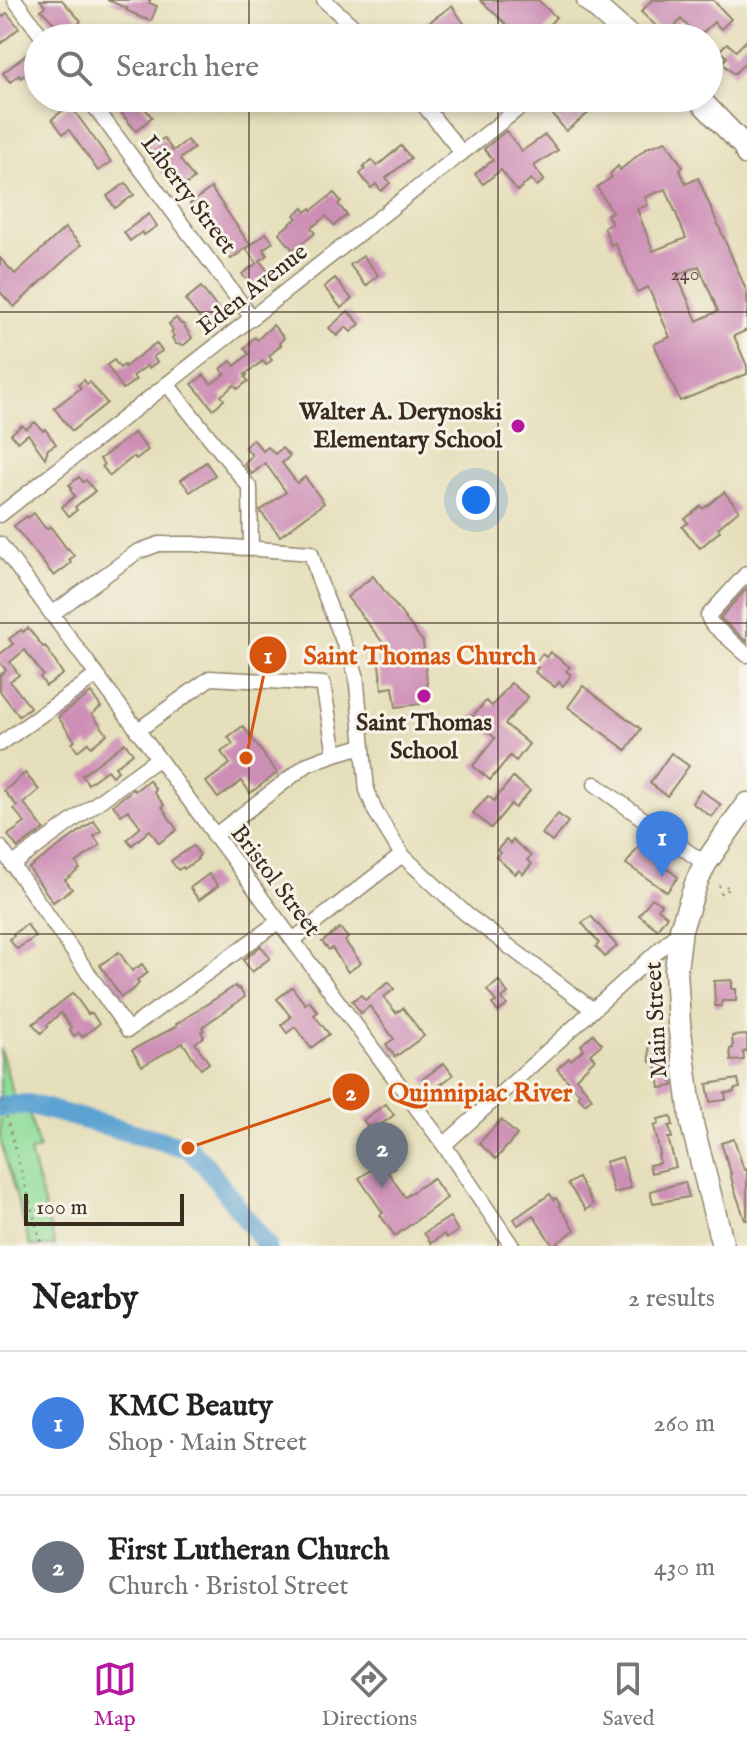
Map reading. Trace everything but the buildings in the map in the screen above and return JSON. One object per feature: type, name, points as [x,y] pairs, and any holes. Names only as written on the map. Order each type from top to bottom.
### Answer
[{"type":"highway","points":[[588,0],[609,24]]},
{"type":"highway","points":[[711,112],[744,146],[747,154]]},
{"type":"highway","name":"Main Street","points":[[723,1246],[692,1124],[679,1023],[676,970],[681,929],[697,881],[705,864],[747,804]]},
{"type":"street","points":[[15,0],[33,24]]},
{"type":"street","points":[[324,0],[351,24]]},
{"type":"street","name":"Liberty Street","points":[[98,112],[252,318]]},
{"type":"street","points":[[429,112],[462,153]]},
{"type":"street","name":"Eden Avenue","points":[[0,515],[514,112]]},
{"type":"street","points":[[167,384],[250,488],[251,549]]},
{"type":"street","name":"Bristol Street","points":[[0,544],[444,1145],[512,1246]]},
{"type":"street","points":[[52,614],[137,552],[159,544],[311,553],[356,674],[367,790],[375,811],[402,855],[466,914],[592,1009]]},
{"type":"street","points":[[747,573],[708,616],[711,623],[747,655]]},
{"type":"street","points":[[0,744],[96,676]]},
{"type":"street","points":[[137,731],[210,678],[323,684],[335,754]]},
{"type":"street","points":[[214,836],[308,764],[362,746]]},
{"type":"street","points":[[12,865],[157,759]]},
{"type":"street","points":[[595,784],[705,864]]},
{"type":"street","points":[[0,847],[128,1030],[278,922]]},
{"type":"street","points":[[293,940],[402,855]]},
{"type":"street","points":[[444,1145],[681,929]]},
{"type":"path","points":[[0,1093],[42,1246]]},
{"type":"green space","points":[[0,1048],[16,1103],[27,1106],[39,1149],[30,1152],[55,1246],[30,1246],[0,1139]]},
{"type":"waterway","points":[[0,1107],[28,1104],[188,1148],[206,1166],[267,1246]]},
{"type":"place","name":"Walter A. Derynoski Elementary School","points":[[518,426]]},
{"type":"place","name":"Saint Thomas School","points":[[424,696]]},
{"type":"place","name":"Saint Thomas Church","points":[[246,758]]},
{"type":"place","name":"KMC Beauty","points":[[662,877]]},
{"type":"place","name":"Quinnipiac River","points":[[188,1148]]},
{"type":"place","name":"First Lutheran Church","points":[[382,1188]]}]
